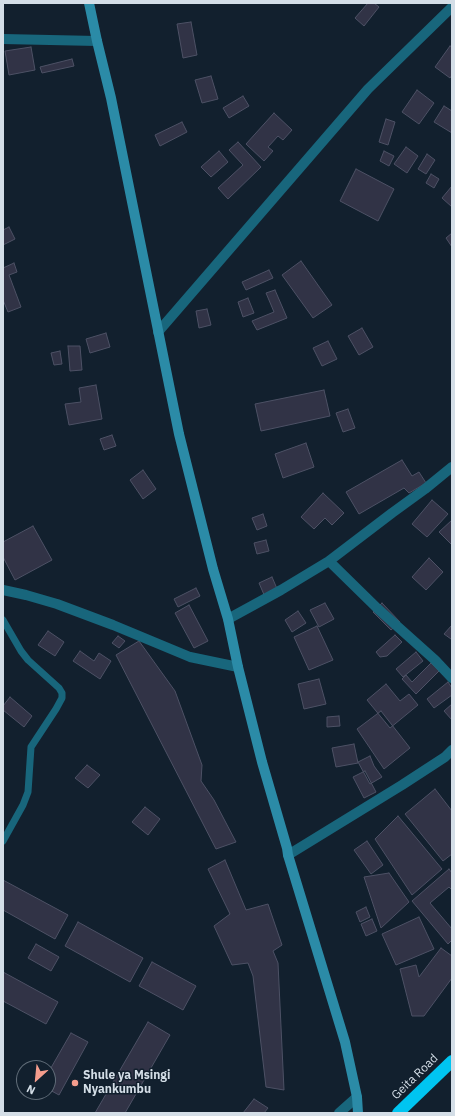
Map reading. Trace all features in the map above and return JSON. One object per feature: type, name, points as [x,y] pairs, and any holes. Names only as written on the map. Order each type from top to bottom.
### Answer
[{"type":"highway","name":"Geita Road","points":[[398,1113],[452,1061]]},
{"type":"main road","points":[[90,3],[97,41],[111,98],[179,434],[213,569],[228,619],[238,667],[262,762],[288,855],[345,1042],[358,1113]]},
{"type":"street","points":[[158,332],[368,89],[452,7]]},
{"type":"street","points":[[3,40],[97,41]]},
{"type":"street","points":[[228,619],[281,590],[329,561],[452,467]]},
{"type":"street","points":[[329,561],[378,609],[435,660],[452,678]]},
{"type":"street","points":[[3,590],[57,604],[114,625],[190,657],[238,667]]},
{"type":"street","points":[[288,855],[402,786],[445,757],[452,750]]},
{"type":"street","points":[[339,1113],[356,1096]]},
{"type":"lane","points":[[3,620],[28,660],[59,688],[62,693],[62,698],[56,709],[31,747],[28,792],[23,805],[3,841]]},
{"type":"building","points":[[368,3],[374,3],[379,7],[364,26],[355,18]]},
{"type":"building","points":[[191,22],[197,55],[183,58],[177,24]]},
{"type":"building","points":[[450,46],[452,47],[452,75],[450,78],[435,67]]},
{"type":"building","points":[[31,47],[35,70],[9,75],[5,51]]},
{"type":"building","points":[[72,59],[74,66],[42,73],[40,67]]},
{"type":"building","points":[[211,76],[218,99],[202,103],[195,80]]},
{"type":"building","points":[[417,90],[434,103],[419,124],[402,112]]},
{"type":"building","points":[[243,96],[249,106],[229,118],[223,108]]},
{"type":"building","points":[[444,106],[452,111],[452,133],[434,122]]},
{"type":"building","points":[[274,113],[292,130],[283,140],[278,136],[268,147],[273,151],[264,161],[246,144]]},
{"type":"building","points":[[386,119],[395,122],[388,145],[379,142]]},
{"type":"building","points":[[182,122],[187,132],[160,146],[155,135]]},
{"type":"building","points":[[238,142],[261,167],[228,199],[218,188],[243,165],[229,150]]},
{"type":"building","points":[[406,147],[418,156],[407,173],[394,164]]},
{"type":"building","points":[[219,151],[228,162],[211,177],[201,167]]},
{"type":"building","points":[[384,151],[394,156],[389,166],[380,161]]},
{"type":"building","points":[[427,154],[435,160],[426,174],[418,169]]},
{"type":"building","points":[[356,169],[394,189],[378,221],[340,201]]},
{"type":"building","points":[[431,174],[439,179],[434,188],[426,183]]},
{"type":"building","points":[[452,186],[452,207],[442,198]]},
{"type":"building","points":[[9,227],[15,239],[3,245],[3,230]]},
{"type":"building","points":[[452,233],[452,247],[446,238]]},
{"type":"building","points":[[301,261],[332,305],[313,318],[282,275]]},
{"type":"building","points":[[14,263],[17,272],[9,275],[21,307],[8,312],[3,300],[3,268]]},
{"type":"building","points":[[269,270],[273,278],[246,290],[242,282]]},
{"type":"building","points":[[275,290],[287,318],[257,330],[252,321],[274,312],[266,293]]},
{"type":"building","points":[[248,298],[254,313],[243,317],[238,302]]},
{"type":"building","points":[[207,309],[211,325],[199,328],[196,311]]},
{"type":"building","points":[[362,328],[373,347],[359,355],[348,336]]},
{"type":"building","points":[[106,333],[110,347],[90,353],[86,339]]},
{"type":"building","points":[[328,341],[337,359],[322,366],[313,348]]},
{"type":"building","points":[[68,346],[80,346],[82,370],[70,371]]},
{"type":"building","points":[[60,351],[62,364],[54,365],[51,353]]},
{"type":"building","points":[[96,385],[102,419],[69,425],[65,404],[81,402],[79,388]]},
{"type":"building","points":[[324,390],[330,416],[261,431],[255,404]]},
{"type":"building","points":[[348,409],[355,428],[343,432],[336,413]]},
{"type":"building","points":[[112,435],[116,446],[104,450],[100,439]]},
{"type":"building","points":[[306,443],[314,467],[283,478],[275,454]]},
{"type":"building","points":[[402,460],[412,476],[419,472],[426,483],[409,493],[404,488],[359,514],[346,492]]},
{"type":"building","points":[[143,470],[156,489],[143,499],[130,480]]},
{"type":"building","points":[[323,493],[344,513],[332,525],[325,518],[314,529],[301,517]]},
{"type":"building","points":[[432,500],[448,514],[427,537],[412,524]]},
{"type":"building","points":[[263,514],[267,526],[257,530],[252,518]]},
{"type":"building","points":[[452,520],[452,545],[439,532]]},
{"type":"building","points":[[33,526],[52,560],[15,580],[3,557],[3,542]]},
{"type":"building","points":[[266,540],[269,551],[257,554],[254,543]]},
{"type":"building","points":[[429,558],[443,572],[426,590],[412,577]]},
{"type":"building","points":[[272,577],[278,591],[265,597],[259,583]]},
{"type":"building","points":[[196,588],[200,596],[178,607],[174,599]]},
{"type":"building","points":[[325,603],[334,619],[319,627],[310,610]]},
{"type":"building","points":[[382,603],[400,622],[391,630],[373,612]]},
{"type":"building","points":[[189,605],[208,641],[194,648],[175,613]]},
{"type":"building","points":[[298,611],[306,623],[292,632],[285,620]]},
{"type":"building","points":[[452,625],[452,638],[451,639],[444,634]]},
{"type":"building","points":[[317,626],[333,660],[309,670],[294,637]]},
{"type":"building","points":[[48,631],[64,642],[55,656],[38,645]]},
{"type":"building","points":[[395,635],[402,642],[387,656],[380,657],[376,652]]},
{"type":"building","points":[[118,636],[125,641],[119,648],[112,643]]},
{"type":"building","points":[[139,641],[175,691],[202,765],[201,781],[214,800],[236,842],[216,849],[116,655]]},
{"type":"building","points":[[80,651],[94,661],[99,653],[111,661],[100,679],[73,661]]},
{"type":"building","points":[[416,652],[423,661],[403,677],[396,669]]},
{"type":"building","points":[[431,663],[439,671],[416,694],[402,679],[406,675],[412,682]]},
{"type":"building","points":[[319,679],[326,704],[304,709],[298,684]]},
{"type":"building","points":[[448,682],[452,688],[452,695],[434,708],[427,699]]},
{"type":"building","points":[[386,684],[400,701],[409,694],[418,705],[390,728],[367,700]]},
{"type":"building","points":[[10,697],[32,716],[24,727],[3,710],[3,706]]},
{"type":"building","points":[[452,704],[452,720],[444,711]]},
{"type":"building","points":[[381,711],[410,748],[384,769],[357,729]]},
{"type":"building","points":[[339,716],[340,726],[327,727],[327,717]]},
{"type":"building","points":[[354,744],[358,763],[336,767],[332,748]]},
{"type":"building","points":[[370,756],[374,766],[382,777],[370,784],[358,762]]},
{"type":"building","points":[[87,765],[100,775],[88,788],[75,778]]},
{"type":"building","points":[[365,771],[376,792],[364,798],[353,777]]},
{"type":"building","points":[[435,789],[452,811],[452,854],[443,861],[405,814]]},
{"type":"building","points":[[145,807],[160,819],[148,835],[132,822]]},
{"type":"building","points":[[398,816],[442,869],[412,895],[375,839]]},
{"type":"building","points":[[367,841],[383,865],[371,874],[354,850]]},
{"type":"building","points":[[225,860],[246,910],[268,904],[282,945],[273,951],[278,963],[284,1090],[266,1087],[253,976],[248,963],[232,965],[214,926],[230,914],[208,869]]},
{"type":"building","points":[[449,869],[452,873],[452,890],[449,887],[430,903],[452,929],[452,940],[448,944],[412,901]]},
{"type":"building","points":[[389,873],[409,902],[381,928],[364,877]]},
{"type":"building","points":[[3,880],[68,915],[55,939],[3,910]]},
{"type":"building","points":[[366,907],[370,917],[360,922],[356,912]]},
{"type":"building","points":[[419,917],[434,949],[396,965],[382,934]]},
{"type":"building","points":[[372,919],[377,931],[366,936],[361,924]]},
{"type":"building","points":[[78,922],[143,958],[130,982],[65,946]]},
{"type":"building","points":[[36,944],[59,957],[51,971],[28,958]]},
{"type":"building","points":[[441,948],[452,956],[452,978],[424,1016],[412,1016],[400,969],[416,965],[419,977]]},
{"type":"building","points":[[152,962],[196,986],[183,1010],[139,986]]},
{"type":"building","points":[[3,972],[58,1002],[46,1024],[3,1001]]},
{"type":"building","points":[[148,1022],[170,1035],[125,1113],[95,1113]]},
{"type":"building","points":[[71,1033],[88,1042],[59,1095],[56,1093],[55,1060]]},
{"type":"building","points":[[254,1099],[268,1108],[264,1113],[243,1113]]},
{"type":"place","name":"Shule ya Msingi Nyankumbu","points":[[75,1083]]}]
